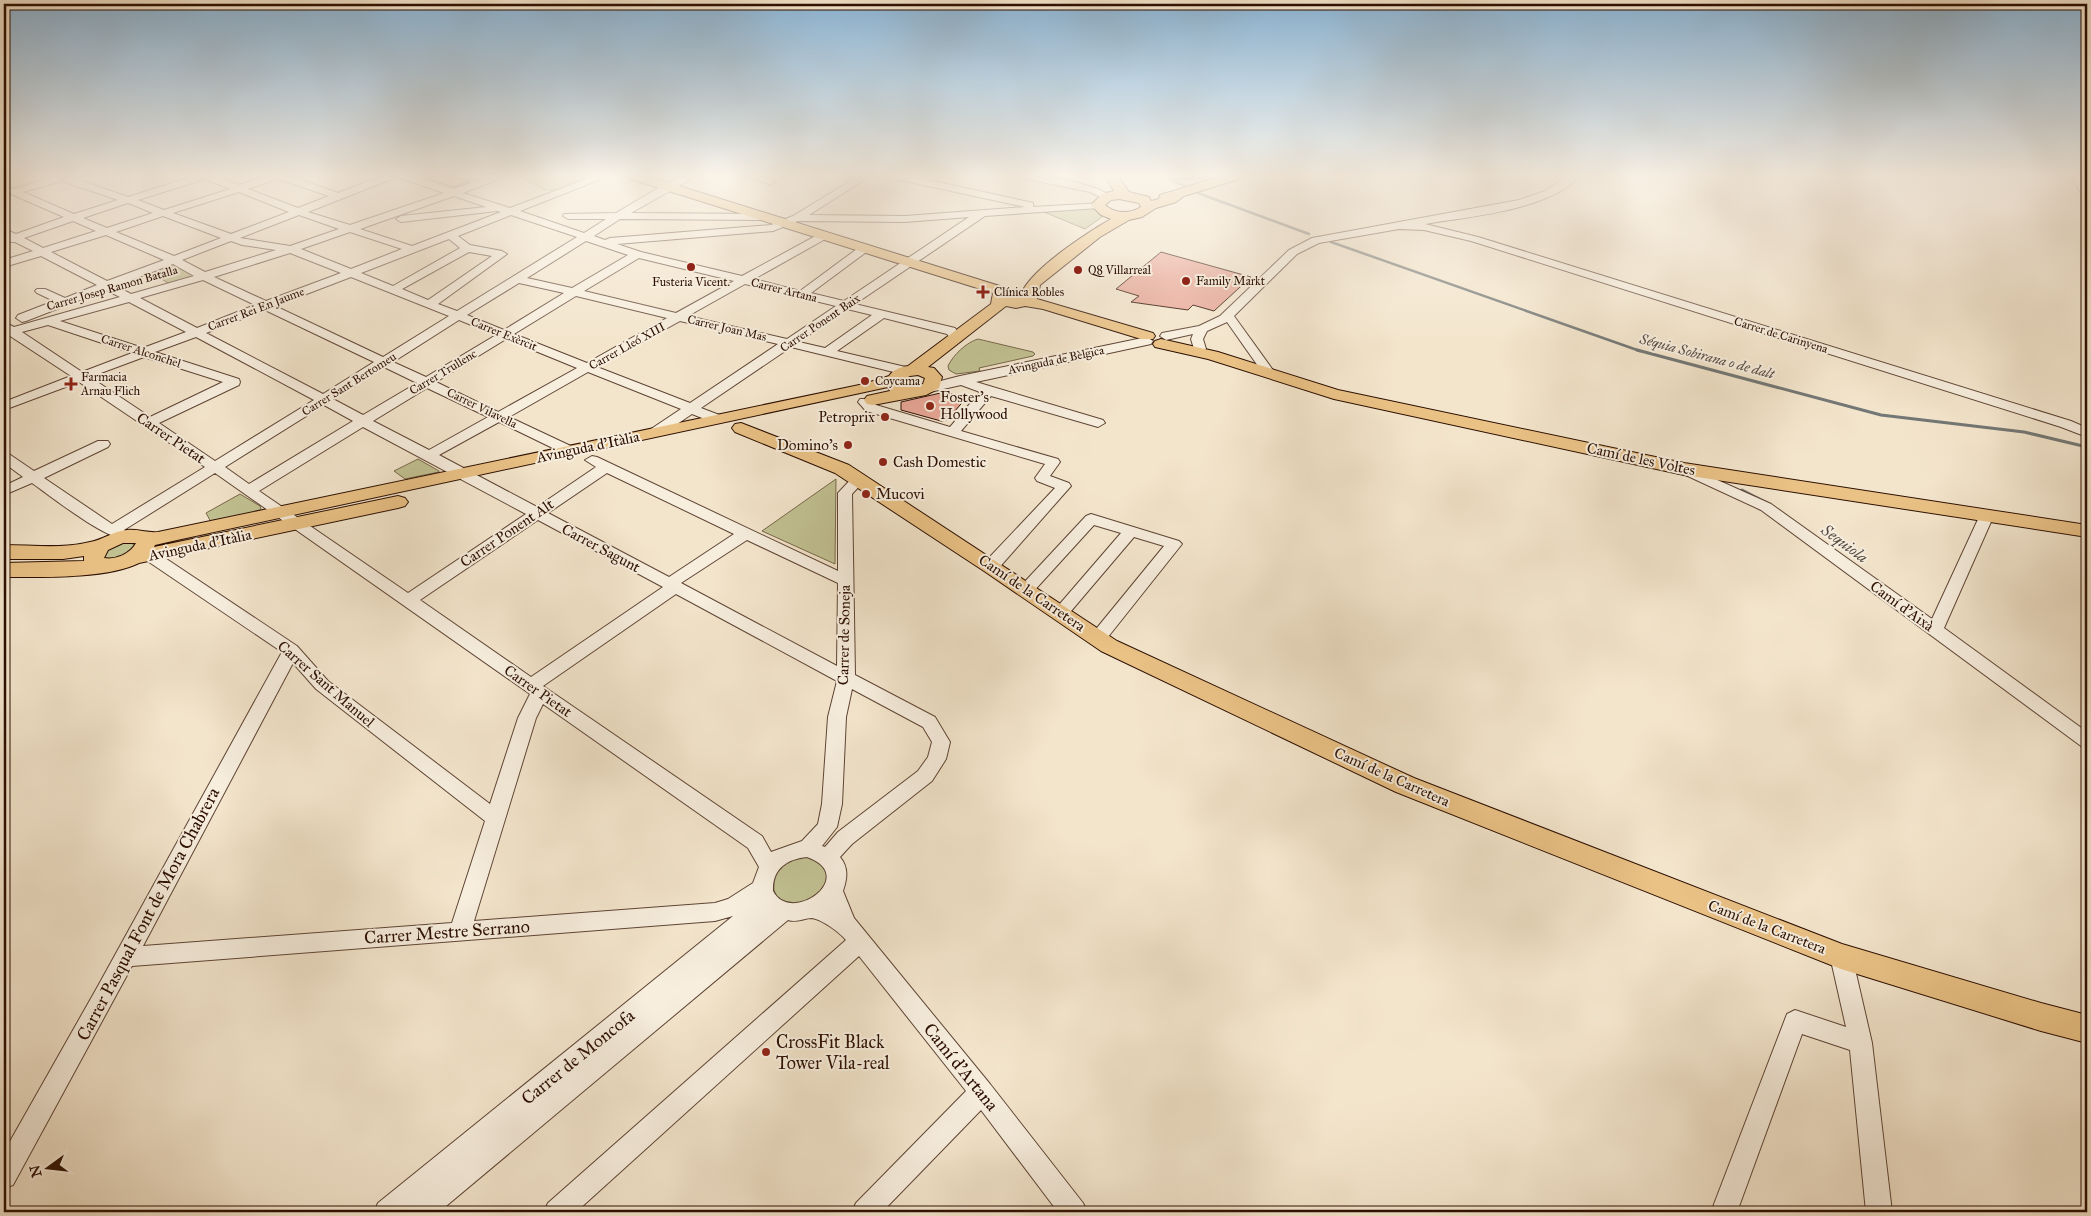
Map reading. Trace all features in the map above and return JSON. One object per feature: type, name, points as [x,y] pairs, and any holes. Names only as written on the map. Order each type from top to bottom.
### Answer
[{"type":"main road","name":"Camí de les Voltes","points":[[815,232],[1125,330],[1206,352],[1334,394],[1684,469],[1988,515],[2084,532]]},
{"type":"main road","name":"Avinguda d'Itàlia","points":[[932,380],[944,355],[1005,307],[1028,282],[1092,232]]},
{"type":"main road","name":"Avinguda d'Itàlia","points":[[133,544],[297,524],[481,484],[599,464],[741,428],[865,402],[905,378],[998,306],[1034,283],[1099,232]]},
{"type":"main road","name":"Avinguda d'Itàlia","points":[[133,544],[867,388],[905,378]]},
{"type":"main road","points":[[905,378],[919,392],[932,380]]},
{"type":"main road","name":"Camí de la Carretera","points":[[741,428],[842,468],[1109,646],[1405,785],[1841,956],[2041,1017],[2087,1029]]},
{"type":"main road","points":[[4,552],[63,552],[102,556],[118,564],[133,544]]},
{"type":"main road","points":[[4,570],[79,569],[102,556]]},
{"type":"street","name":"Carrer Sagunt","points":[[4,232],[196,332],[929,722],[941,742],[937,760],[924,776],[845,838],[828,856]]},
{"type":"street","points":[[4,243],[33,232]]},
{"type":"street","points":[[4,264],[103,232]]},
{"type":"street","points":[[107,232],[174,260],[203,276]]},
{"type":"street","points":[[213,232],[242,242],[291,248]]},
{"type":"street","points":[[6,329],[65,302],[247,232]]},
{"type":"street","name":"Carrer Josep Ramon Batalla","points":[[6,329],[48,321],[345,232]]},
{"type":"street","points":[[357,232],[412,249]]},
{"type":"street","name":"Carrer Rei En Jaume","points":[[4,406],[457,232]]},
{"type":"street","points":[[573,232],[637,254]]},
{"type":"street","points":[[586,236],[593,232]]},
{"type":"street","points":[[694,234],[698,232]]},
{"type":"street","points":[[605,242],[724,232]]},
{"type":"street","name":"Carrer Ponent Baix","points":[[656,432],[956,232]]},
{"type":"street","name":"Avinguda de Bèlgica","points":[[932,380],[964,380],[1158,339],[1214,325],[1228,316],[1293,252],[1304,245],[1333,235],[1353,232]]},
{"type":"street","name":"Carrer de Carinyena","points":[[1446,232],[2057,421],[2087,433]]},
{"type":"street","name":"Carrer de Carinyena","points":[[1462,232],[1474,240]]},
{"type":"street","points":[[430,304],[502,254],[467,248],[450,235]]},
{"type":"street","name":"Carrer Sant Bertomeu","points":[[133,544],[215,468],[586,236]]},
{"type":"street","name":"Carrer Lleó XIII","points":[[428,456],[824,236]]},
{"type":"street","name":"Carrer Exèrcit","points":[[291,248],[717,419]]},
{"type":"street","points":[[393,290],[467,248]]},
{"type":"street","points":[[803,294],[865,248]]},
{"type":"street","name":"Carrer Artana","points":[[637,254],[951,331],[956,338]]},
{"type":"street","name":"Carrer Trullenc","points":[[248,491],[637,254]]},
{"type":"street","name":"Carrer Vilavella","points":[[203,276],[570,451]]},
{"type":"street","name":"Carrer Joan Mas","points":[[518,279],[828,352],[905,378]]},
{"type":"street","points":[[41,291],[65,302]]},
{"type":"street","points":[[828,352],[882,314]]},
{"type":"street","points":[[1228,316],[1269,373]]},
{"type":"street","name":"Carrer Alconchel","points":[[48,321],[234,382],[148,423]]},
{"type":"street","name":"Carrer Pietat","points":[[6,329],[80,376],[281,512]]},
{"type":"street","points":[[1202,329],[1197,340],[1206,352]]},
{"type":"street","points":[[1120,346],[1125,330]]},
{"type":"street","points":[[964,380],[988,392],[1098,423]]},
{"type":"street","points":[[953,432],[988,392]]},
{"type":"street","points":[[865,402],[871,408],[1054,462],[1042,478],[1064,486],[991,566]]},
{"type":"street","points":[[4,491],[103,444]]},
{"type":"street","name":"Carrer Sant Manuel","points":[[4,457],[290,650],[322,685],[496,819]]},
{"type":"street","points":[[599,464],[846,581]]},
{"type":"street","name":"Carrer Ponent Alt","points":[[409,600],[536,514],[599,464]]},
{"type":"street","name":"Camí d'Aixà","points":[[1684,469],[1766,507],[2087,741]]},
{"type":"street","name":"Carrer de Soneja","points":[[807,849],[827,827],[832,804],[837,717],[846,678],[845,493],[858,479]]},
{"type":"street","points":[[281,512],[297,524]]},
{"type":"street","points":[[1935,630],[1988,515]]},
{"type":"street","points":[[1026,589],[1090,519],[1174,544],[1098,638]]},
{"type":"street","name":"Carrer Pietat","points":[[297,524],[755,842],[769,866]]},
{"type":"street","points":[[1060,613],[1132,531]]},
{"type":"street","points":[[460,931],[535,689],[746,533]]},
{"type":"street","name":"Carrer Pasqual Font de Mora Chabrera","points":[[4,1176],[126,957],[290,650]]},
{"type":"street","points":[[807,849],[819,851],[828,856],[835,864],[838,873],[833,892],[824,902],[813,909],[798,913],[771,900],[764,877],[769,866],[786,853],[807,849]]},
{"type":"street","name":"Camí d'Artana","points":[[833,892],[853,932],[982,1092],[1074,1212]]},
{"type":"street","name":"Carrer Mestre Serrano","points":[[126,957],[715,912],[771,900]]},
{"type":"street","name":"Carrer de Moncofa","points":[[388,1212],[771,900]]},
{"type":"street","name":"Carrer de Moncofa","points":[[420,1212],[771,900]]},
{"type":"street","name":"Camí d'Artana","points":[[813,909],[853,932]]},
{"type":"street","points":[[557,1212],[853,932]]},
{"type":"street","points":[[1841,956],[1861,1043],[1879,1212]]},
{"type":"street","points":[[1724,1212],[1795,1021],[1861,1043]]},
{"type":"street","points":[[865,1212],[982,1092]]},
{"type":"green space","points":[[173,260],[203,276],[172,285],[151,273]]},
{"type":"green space","points":[[978,339],[1035,354],[979,368],[980,371],[956,374],[949,370],[948,366],[957,353],[969,343]]},
{"type":"green space","points":[[418,459],[439,472],[405,479],[394,471]]},
{"type":"green space","points":[[836,479],[835,564],[762,531]]},
{"type":"green space","points":[[240,494],[260,506],[261,509],[258,512],[211,522],[206,513]]},
{"type":"green space","points":[[121,542],[134,544],[134,548],[122,557],[106,559],[103,555],[105,551]]},
{"type":"green space","points":[[806,855],[822,858],[832,884],[805,905],[785,902],[776,895],[774,890],[777,873],[786,862]]},
{"type":"building","name":"Family Markt","points":[[1161,252],[1251,277],[1214,311],[1193,305],[1188,310],[1131,302],[1139,296],[1116,289]]},
{"type":"building","name":"Foster's Hollywood","points":[[945,392],[967,397],[947,420],[941,421],[901,410],[901,402]]},
{"type":"waterway","name":"Séquia Sobirana o de dalt","points":[[1303,232],[1309,234]]},
{"type":"waterway","name":"Séquia Sobirana o de dalt","points":[[1331,242],[1638,350]]},
{"type":"waterway","name":"Séquia Sobirana o de dalt","points":[[1638,350],[1881,415],[2024,432],[2087,447]]},
{"type":"waterway","name":"Sequiola","points":[[1742,490],[1771,505]]},
{"type":"place","name":"Fusteria Vicent.","points":[[691,267]]},
{"type":"place","name":"Q8 Villarreal","points":[[1078,270]]},
{"type":"place","name":"Family Markt","points":[[1186,281]]},
{"type":"place","name":"Clínica Robles","points":[[983,292]]},
{"type":"place","name":"Coycama","points":[[865,381]]},
{"type":"place","name":"Farmacia Arnau Flich","points":[[71,384]]},
{"type":"place","name":"Foster's Hollywood","points":[[930,406]]},
{"type":"place","name":"Petroprix","points":[[885,417]]},
{"type":"place","name":"Domino's","points":[[848,445]]},
{"type":"place","name":"Cash Domestic","points":[[883,462]]},
{"type":"place","name":"Mucovi","points":[[866,494]]},
{"type":"place","name":"CrossFit Black Tower Vila-real","points":[[766,1052]]}]
